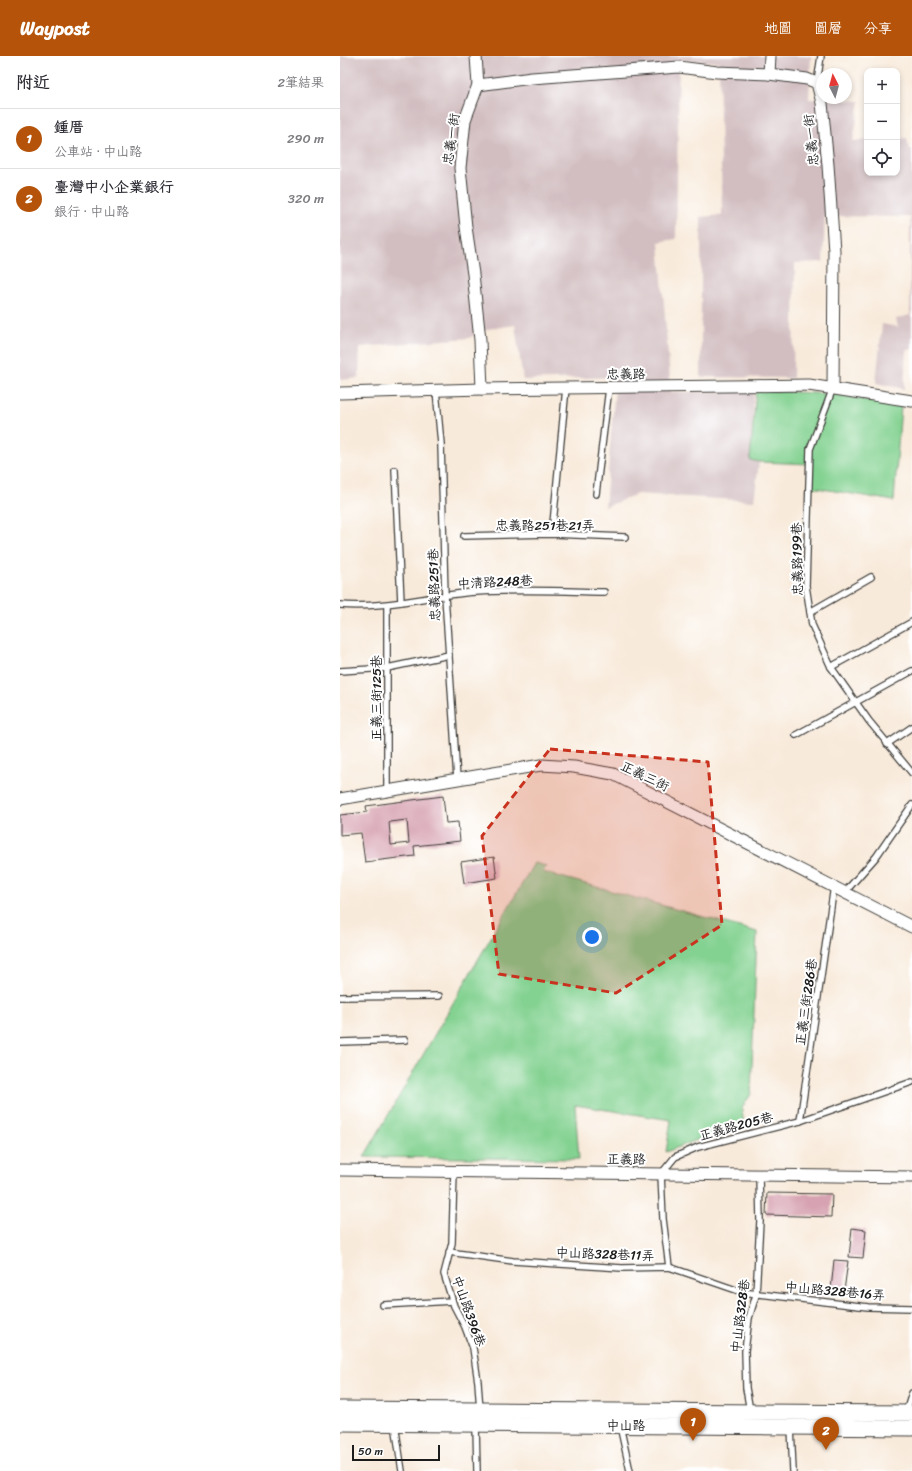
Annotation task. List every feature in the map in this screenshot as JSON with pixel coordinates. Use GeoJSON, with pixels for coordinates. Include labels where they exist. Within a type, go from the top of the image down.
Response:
{"type":"FeatureCollection","features":[{"type":"Feature","properties":{"kind":"main road","name":"中山路"},"geometry":{"type":"LineString","coordinates":[[340,1409],[620,1425],[912,1428]]}},
{"type":"Feature","properties":{"kind":"main road","name":"中山路"},"geometry":{"type":"LineString","coordinates":[[340,1422],[395,1423],[478,1417],[750,1412],[909,1413]]}},
{"type":"Feature","properties":{"kind":"street"},"geometry":{"type":"LineString","coordinates":[[476,56],[478,85],[679,61],[717,72],[769,74],[807,79],[816,83]]}},
{"type":"Feature","properties":{"kind":"street"},"geometry":{"type":"LineString","coordinates":[[769,74],[770,56]]}},
{"type":"Feature","properties":{"kind":"street","name":"忠義一街"},"geometry":{"type":"LineString","coordinates":[[478,85],[465,120],[460,168],[480,340],[482,389]]}},
{"type":"Feature","properties":{"kind":"street","name":"忠義一街"},"geometry":{"type":"LineString","coordinates":[[822,104],[834,251],[833,388]]}},
{"type":"Feature","properties":{"kind":"street","name":"忠義路"},"geometry":{"type":"LineString","coordinates":[[340,393],[482,389],[809,385],[912,401]]}},
{"type":"Feature","properties":{"kind":"street","name":"正義三街"},"geometry":{"type":"LineString","coordinates":[[340,799],[541,765],[574,767],[613,774],[912,927]]}},
{"type":"Feature","properties":{"kind":"street","name":"正義路"},"geometry":{"type":"LineString","coordinates":[[340,1170],[912,1177]]}},
{"type":"Feature","properties":{"kind":"lane"},"geometry":{"type":"LineString","coordinates":[[819,68],[821,56]]}},
{"type":"Feature","properties":{"kind":"lane"},"geometry":{"type":"LineString","coordinates":[[552,534],[566,388]]}},
{"type":"Feature","properties":{"kind":"lane"},"geometry":{"type":"LineString","coordinates":[[596,494],[609,388]]}},
{"type":"Feature","properties":{"kind":"lane","name":"忠義路199巷"},"geometry":{"type":"LineString","coordinates":[[833,388],[810,449],[806,586],[812,626],[831,667],[887,744],[912,773]]}},
{"type":"Feature","properties":{"kind":"lane","name":"忠義路251巷"},"geometry":{"type":"LineString","coordinates":[[436,390],[440,444],[445,596],[457,779]]}},
{"type":"Feature","properties":{"kind":"lane"},"geometry":{"type":"LineString","coordinates":[[395,470],[401,602]]}},
{"type":"Feature","properties":{"kind":"lane","name":"忠義路251巷21弄"},"geometry":{"type":"LineString","coordinates":[[464,536],[552,534],[624,537]]}},
{"type":"Feature","properties":{"kind":"lane"},"geometry":{"type":"LineString","coordinates":[[810,612],[871,577]]}},
{"type":"Feature","properties":{"kind":"lane","name":"中清路248巷"},"geometry":{"type":"LineString","coordinates":[[340,605],[387,605],[476,592],[536,590],[604,592]]}},
{"type":"Feature","properties":{"kind":"lane","name":"正義三街125巷"},"geometry":{"type":"LineString","coordinates":[[387,605],[387,791]]}},
{"type":"Feature","properties":{"kind":"lane"},"geometry":{"type":"LineString","coordinates":[[831,667],[912,622]]}},
{"type":"Feature","properties":{"kind":"lane"},"geometry":{"type":"LineString","coordinates":[[340,671],[387,668],[449,655]]}},
{"type":"Feature","properties":{"kind":"lane"},"geometry":{"type":"LineString","coordinates":[[796,735],[912,671]]}},
{"type":"Feature","properties":{"kind":"lane"},"geometry":{"type":"LineString","coordinates":[[887,744],[912,728]]}},
{"type":"Feature","properties":{"kind":"lane"},"geometry":{"type":"LineString","coordinates":[[845,892],[876,857],[912,805]]}},
{"type":"Feature","properties":{"kind":"lane","name":"正義三街286巷"},"geometry":{"type":"LineString","coordinates":[[800,1121],[834,886]]}},
{"type":"Feature","properties":{"kind":"lane"},"geometry":{"type":"LineString","coordinates":[[340,997],[439,996]]}},
{"type":"Feature","properties":{"kind":"lane"},"geometry":{"type":"LineString","coordinates":[[340,1042],[405,1040]]}},
{"type":"Feature","properties":{"kind":"lane","name":"正義路205巷"},"geometry":{"type":"LineString","coordinates":[[661,1174],[675,1157],[698,1147],[800,1121],[912,1082]]}},
{"type":"Feature","properties":{"kind":"lane","name":"中山路396巷"},"geometry":{"type":"LineString","coordinates":[[454,1171],[452,1243],[444,1274],[452,1301],[473,1348],[478,1382],[477,1471]]}},
{"type":"Feature","properties":{"kind":"lane"},"geometry":{"type":"LineString","coordinates":[[661,1174],[663,1219],[669,1267]]}},
{"type":"Feature","properties":{"kind":"lane","name":"中山路328巷"},"geometry":{"type":"LineString","coordinates":[[750,1412],[746,1388],[745,1351],[749,1318],[756,1295],[760,1221],[759,1175]]}},
{"type":"Feature","properties":{"kind":"lane","name":"中山路328巷11弄"},"geometry":{"type":"LineString","coordinates":[[449,1252],[513,1261],[622,1268],[669,1267],[742,1292],[756,1295]]}},
{"type":"Feature","properties":{"kind":"lane","name":"中山路328巷16弄"},"geometry":{"type":"LineString","coordinates":[[756,1295],[868,1306],[912,1308]]}},
{"type":"Feature","properties":{"kind":"lane"},"geometry":{"type":"LineString","coordinates":[[384,1305],[452,1301]]}},
{"type":"Feature","properties":{"kind":"lane"},"geometry":{"type":"LineString","coordinates":[[909,1413],[912,1393]]}},
{"type":"Feature","properties":{"kind":"lane"},"geometry":{"type":"LineString","coordinates":[[395,1423],[402,1471]]}},
{"type":"Feature","properties":{"kind":"lane"},"geometry":{"type":"LineString","coordinates":[[620,1425],[630,1471]]}},
{"type":"Feature","properties":{"kind":"lane"},"geometry":{"type":"LineString","coordinates":[[791,1427],[793,1471]]}},
{"type":"Feature","properties":{"kind":"highlighted area"},"geometry":{"type":"Polygon","coordinates":[[[550,749],[708,762],[722,925],[616,993],[499,974],[482,836],[550,749]]]}},
{"type":"Feature","properties":{"kind":"shaded area"},"geometry":{"type":"Polygon","coordinates":[[[340,56],[811,56],[809,99],[816,99],[816,104],[852,104],[852,101],[860,101],[853,141],[864,140],[864,176],[900,176],[900,139],[907,138],[909,149],[912,149],[912,349],[906,350],[904,389],[876,383],[882,324],[898,327],[896,319],[910,315],[910,217],[825,216],[823,262],[795,263],[793,378],[701,377],[701,217],[722,215],[719,62],[679,60],[676,239],[659,242],[671,392],[754,392],[750,460],[759,462],[754,501],[637,494],[605,507],[616,377],[523,380],[515,325],[488,329],[469,338],[360,347],[359,378],[340,380],[340,56]]]}},
{"type":"Feature","properties":{"kind":"green space"},"geometry":{"type":"Polygon","coordinates":[[[756,390],[832,394],[901,406],[894,501],[811,487],[811,464],[759,462],[750,460],[756,390]]]}},
{"type":"Feature","properties":{"kind":"green space"},"geometry":{"type":"Polygon","coordinates":[[[534,863],[546,866],[543,872],[757,932],[751,1094],[742,1108],[744,1127],[710,1135],[666,1152],[671,1120],[575,1105],[579,1159],[364,1157],[534,863]]]}},
{"type":"Feature","properties":{"kind":"building"},"geometry":{"type":"Polygon","coordinates":[[[443,796],[446,823],[458,822],[460,841],[414,846],[415,856],[365,862],[361,833],[340,835],[340,815],[367,812],[366,806],[443,796]],[[407,820],[389,822],[391,845],[409,843],[407,820]]]}},
{"type":"Feature","properties":{"kind":"building"},"geometry":{"type":"Polygon","coordinates":[[[494,857],[497,878],[464,883],[461,862],[494,857]]]}},
{"type":"Feature","properties":{"kind":"building"},"geometry":{"type":"Polygon","coordinates":[[[767,1193],[832,1194],[831,1217],[766,1215],[767,1193]]]}},
{"type":"Feature","properties":{"kind":"building"},"geometry":{"type":"Polygon","coordinates":[[[852,1228],[866,1230],[863,1258],[849,1257],[852,1228]]]}},
{"type":"Feature","properties":{"kind":"building"},"geometry":{"type":"Polygon","coordinates":[[[834,1260],[848,1261],[844,1291],[831,1290],[834,1260]]]}},
{"type":"Feature","properties":{"kind":"place","name":"鍾厝"},"geometry":{"type":"Point","coordinates":[693,1441]}},
{"type":"Feature","properties":{"kind":"place","name":"臺灣中小企業銀行"},"geometry":{"type":"Point","coordinates":[826,1450]}}]}
